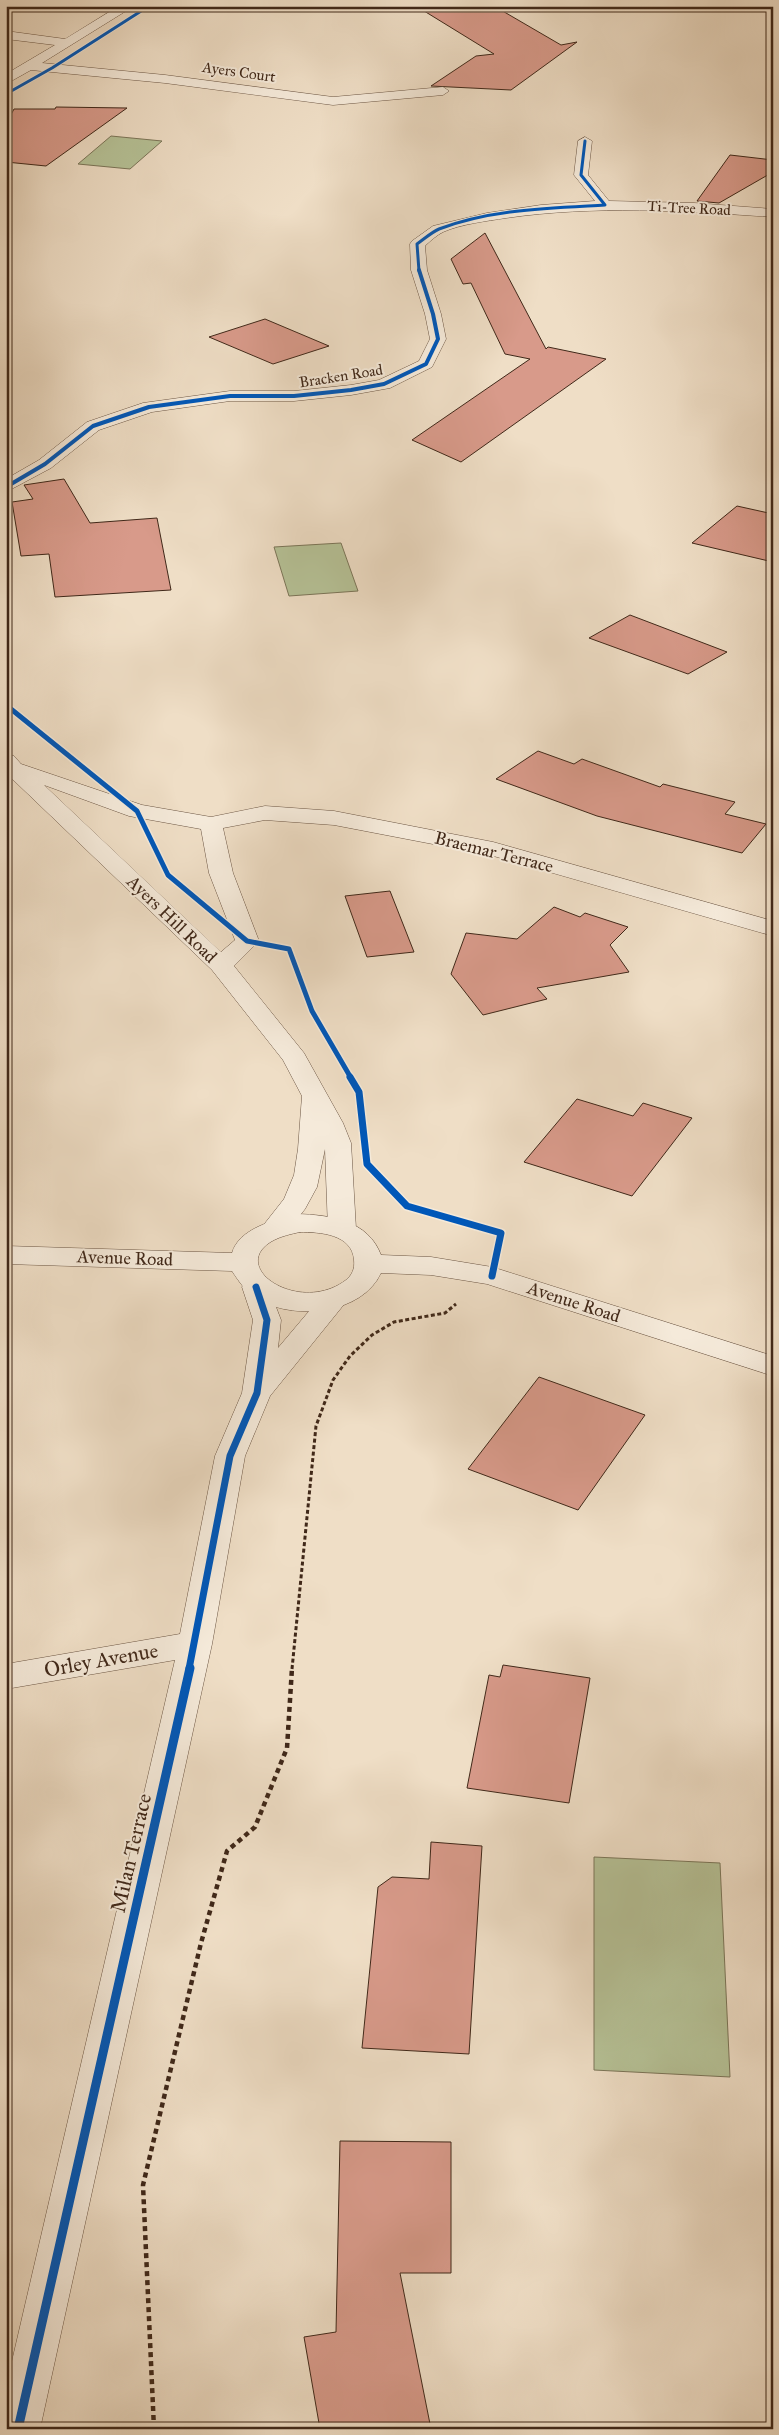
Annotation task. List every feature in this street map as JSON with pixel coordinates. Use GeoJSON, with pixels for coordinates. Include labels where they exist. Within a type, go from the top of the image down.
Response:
{"type":"FeatureCollection","features":[{"type":"Feature","properties":{"kind":"street"},"geometry":{"type":"LineString","coordinates":[[6,80],[128,6]]}},
{"type":"Feature","properties":{"kind":"street"},"geometry":{"type":"LineString","coordinates":[[6,35],[69,43]]}},
{"type":"Feature","properties":{"kind":"street","name":"Ayers Court"},"geometry":{"type":"LineString","coordinates":[[30,66],[165,79],[334,101],[443,91]]}},
{"type":"Feature","properties":{"kind":"street"},"geometry":{"type":"LineString","coordinates":[[585,141],[581,175],[605,205]]}},
{"type":"Feature","properties":{"kind":"street","name":"Ti-Tree Road"},"geometry":{"type":"LineString","coordinates":[[605,205],[694,207],[773,213]]}},
{"type":"Feature","properties":{"kind":"street","name":"Bracken Road"},"geometry":{"type":"LineString","coordinates":[[6,487],[45,464],[93,426],[149,407],[230,396],[294,396],[384,384],[426,364],[438,339],[433,314],[419,270],[417,244],[438,229],[487,217],[541,209],[605,205]]}},
{"type":"Feature","properties":{"kind":"street","name":"Braemar Terrace"},"geometry":{"type":"LineString","coordinates":[[10,764],[137,811],[210,824],[265,813],[334,818],[493,849],[773,929]]}},
{"type":"Feature","properties":{"kind":"street","name":"Ayers Hill Road"},"geometry":{"type":"LineString","coordinates":[[10,764],[221,965],[295,1058],[338,1143],[342,1229]]}},
{"type":"Feature","properties":{"kind":"street"},"geometry":{"type":"LineString","coordinates":[[210,824],[221,874],[247,941],[221,965]]}},
{"type":"Feature","properties":{"kind":"street"},"geometry":{"type":"LineString","coordinates":[[276,1227],[297,1200],[305,1182],[312,1150],[315,1096]]}},
{"type":"Feature","properties":{"kind":"street"},"geometry":{"type":"LineString","coordinates":[[297,1223],[322,1224],[342,1229],[358,1238],[367,1250],[370,1264],[365,1277],[353,1289],[336,1297],[315,1302],[294,1302],[273,1297],[256,1287],[246,1275],[243,1262],[248,1248],[259,1236],[276,1227],[297,1223]]}},
{"type":"Feature","properties":{"kind":"street","name":"Avenue Road"},"geometry":{"type":"LineString","coordinates":[[6,1255],[243,1262]]}},
{"type":"Feature","properties":{"kind":"street","name":"Avenue Road"},"geometry":{"type":"LineString","coordinates":[[370,1264],[414,1263],[449,1266],[492,1276],[773,1366]]}},
{"type":"Feature","properties":{"kind":"street","name":"Milan Terrace"},"geometry":{"type":"LineString","coordinates":[[18,2429],[195,1644],[230,1456],[257,1393],[266,1320],[256,1287]]}},
{"type":"Feature","properties":{"kind":"street","name":"Milan Terrace"},"geometry":{"type":"LineString","coordinates":[[257,1393],[336,1297]]}},
{"type":"Feature","properties":{"kind":"street","name":"Orley Avenue"},"geometry":{"type":"LineString","coordinates":[[6,1677],[195,1644]]}},
{"type":"Feature","properties":{"kind":"path"},"geometry":{"type":"LineString","coordinates":[[154,2429],[144,2185],[201,1943],[227,1851],[255,1827],[287,1748],[294,1632],[316,1426],[333,1380],[350,1356],[372,1335],[394,1322],[445,1313],[492,1276]]}},
{"type":"Feature","properties":{"kind":"green space"},"geometry":{"type":"Polygon","coordinates":[[[111,136],[162,141],[130,169],[78,164],[111,136]]]}},
{"type":"Feature","properties":{"kind":"green space"},"geometry":{"type":"Polygon","coordinates":[[[341,543],[358,591],[289,596],[274,547],[341,543]]]}},
{"type":"Feature","properties":{"kind":"green space"},"geometry":{"type":"Polygon","coordinates":[[[594,1857],[720,1863],[730,2077],[594,2070],[594,1857]]]}},
{"type":"Feature","properties":{"kind":"building"},"geometry":{"type":"Polygon","coordinates":[[[416,6],[494,6],[561,45],[577,42],[511,90],[431,86],[476,56],[494,54],[416,6]]]}},
{"type":"Feature","properties":{"kind":"building"},"geometry":{"type":"Polygon","coordinates":[[[56,107],[127,108],[46,166],[6,162],[6,124],[14,109],[55,109],[56,107]]]}},
{"type":"Feature","properties":{"kind":"building"},"geometry":{"type":"Polygon","coordinates":[[[730,155],[773,160],[773,172],[719,203],[697,201],[730,155]]]}},
{"type":"Feature","properties":{"kind":"building"},"geometry":{"type":"Polygon","coordinates":[[[485,233],[546,349],[548,347],[606,359],[461,462],[412,440],[530,359],[505,354],[471,283],[463,284],[451,259],[485,233]]]}},
{"type":"Feature","properties":{"kind":"building"},"geometry":{"type":"Polygon","coordinates":[[[265,319],[329,346],[273,364],[209,337],[265,319]]]}},
{"type":"Feature","properties":{"kind":"building"},"geometry":{"type":"Polygon","coordinates":[[[64,479],[90,523],[157,518],[171,590],[55,597],[49,554],[21,556],[12,502],[33,499],[24,485],[64,479]]]}},
{"type":"Feature","properties":{"kind":"building"},"geometry":{"type":"Polygon","coordinates":[[[737,506],[773,514],[773,562],[692,543],[737,506]]]}},
{"type":"Feature","properties":{"kind":"building"},"geometry":{"type":"Polygon","coordinates":[[[630,615],[727,652],[688,674],[589,638],[630,615]]]}},
{"type":"Feature","properties":{"kind":"building"},"geometry":{"type":"Polygon","coordinates":[[[538,751],[574,764],[582,759],[660,787],[663,784],[735,802],[725,814],[766,824],[742,853],[597,816],[496,779],[538,751]]]}},
{"type":"Feature","properties":{"kind":"building"},"geometry":{"type":"Polygon","coordinates":[[[390,891],[414,952],[367,957],[345,896],[390,891]]]}},
{"type":"Feature","properties":{"kind":"building"},"geometry":{"type":"Polygon","coordinates":[[[554,907],[580,917],[585,913],[628,927],[610,945],[629,972],[537,988],[547,999],[483,1015],[451,974],[466,933],[517,939],[554,907]]]}},
{"type":"Feature","properties":{"kind":"building"},"geometry":{"type":"Polygon","coordinates":[[[577,1099],[633,1116],[643,1103],[692,1118],[632,1196],[524,1162],[577,1099]]]}},
{"type":"Feature","properties":{"kind":"building"},"geometry":{"type":"Polygon","coordinates":[[[539,1377],[645,1415],[578,1510],[468,1469],[539,1377]]]}},
{"type":"Feature","properties":{"kind":"building"},"geometry":{"type":"Polygon","coordinates":[[[503,1665],[590,1678],[569,1803],[467,1788],[489,1675],[500,1677],[503,1665]]]}},
{"type":"Feature","properties":{"kind":"building"},"geometry":{"type":"Polygon","coordinates":[[[431,1842],[482,1846],[469,2054],[362,2048],[378,1887],[392,1877],[429,1879],[431,1842]]]}},
{"type":"Feature","properties":{"kind":"building"},"geometry":{"type":"Polygon","coordinates":[[[340,2141],[451,2142],[451,2273],[400,2273],[431,2429],[320,2429],[304,2337],[336,2332],[340,2141]]]}},
{"type":"Feature","properties":{"kind":"cycle path"},"geometry":{"type":"LineString","coordinates":[[6,94],[52,68],[149,6]]}},
{"type":"Feature","properties":{"kind":"cycle path"},"geometry":{"type":"LineString","coordinates":[[6,487],[45,464],[93,426],[149,407],[230,396],[294,396],[351,390],[384,384],[426,364],[438,339],[433,314],[419,270],[417,244],[438,229],[487,217],[541,209],[605,205],[581,175],[585,141]]}},
{"type":"Feature","properties":{"kind":"cycle path"},"geometry":{"type":"LineString","coordinates":[[6,705],[137,811],[168,875],[247,941],[289,949],[312,1011],[359,1092],[367,1164],[407,1206],[501,1233],[492,1276]]}},
{"type":"Feature","properties":{"kind":"cycle path"},"geometry":{"type":"LineString","coordinates":[[18,2429],[195,1644],[230,1456],[257,1393],[267,1320],[256,1287]]}}]}
